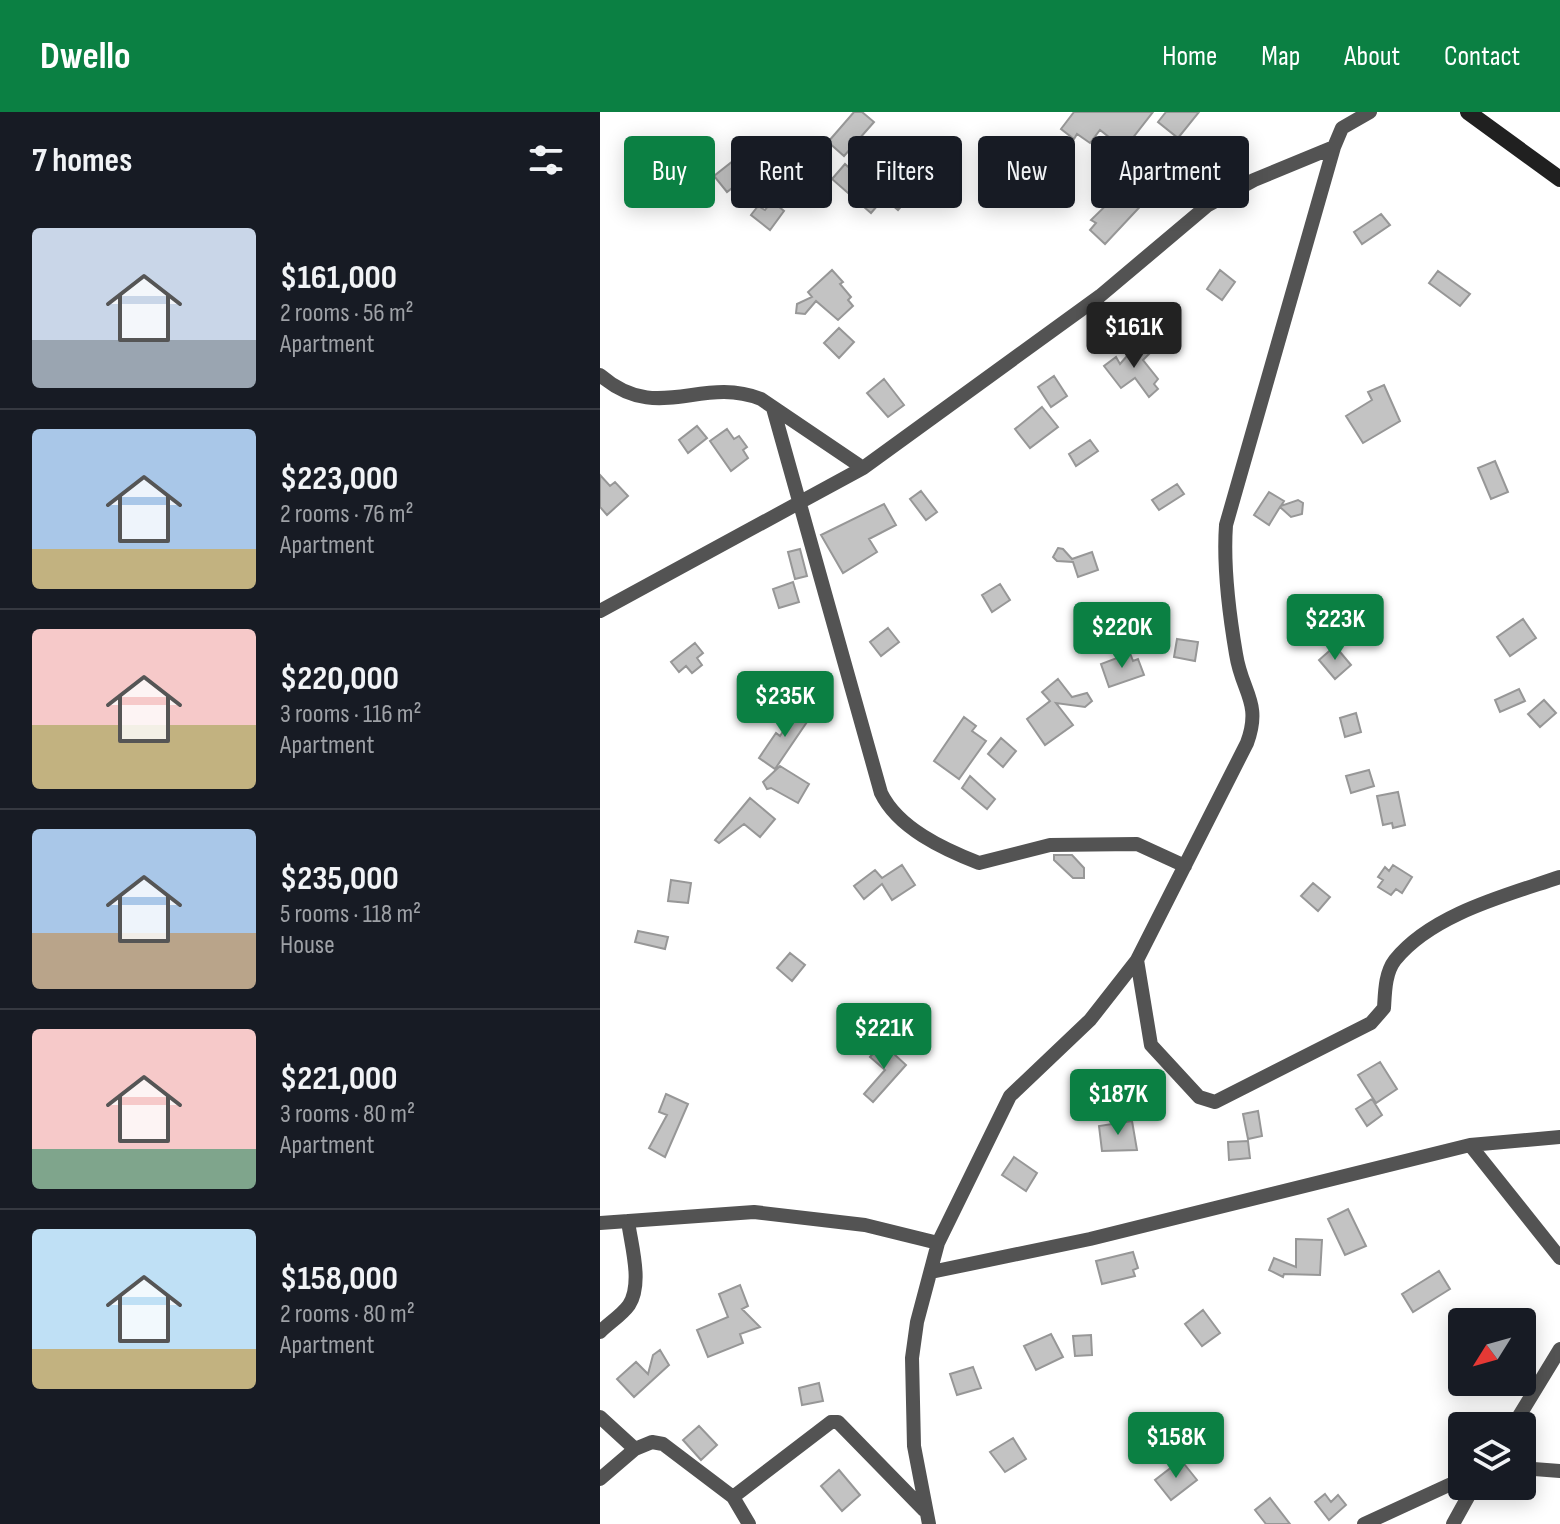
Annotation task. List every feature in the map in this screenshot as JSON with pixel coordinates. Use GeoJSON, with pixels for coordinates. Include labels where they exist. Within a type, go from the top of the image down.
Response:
{"type":"FeatureCollection","features":[{"type":"Feature","properties":{"kind":"street"},"geometry":{"type":"LineString","coordinates":[[927,1517],[914,1446],[912,1358],[917,1322],[938,1243],[1010,1096],[1090,1020],[1137,960],[1220,802],[1254,725],[1255,713],[1236,655],[1224,547],[1226,525],[1334,147],[1342,128],[1370,112]]}},
{"type":"Feature","properties":{"kind":"street"},"geometry":{"type":"LineString","coordinates":[[1468,112],[1560,179]]}},
{"type":"Feature","properties":{"kind":"street"},"geometry":{"type":"LineString","coordinates":[[600,611],[863,468],[1100,296],[1208,205],[1254,180],[1334,147]]}},
{"type":"Feature","properties":{"kind":"street"},"geometry":{"type":"LineString","coordinates":[[600,375],[618,390],[634,397],[662,399],[728,391],[745,393],[863,468]]}},
{"type":"Feature","properties":{"kind":"street"},"geometry":{"type":"LineString","coordinates":[[773,408],[881,793],[890,811],[907,825],[979,863],[1050,845],[1137,844],[1185,866]]}},
{"type":"Feature","properties":{"kind":"street"},"geometry":{"type":"LineString","coordinates":[[1137,960],[1151,1045],[1199,1097],[1215,1102],[1371,1023],[1384,1008],[1385,985],[1394,961],[1449,920],[1482,903],[1560,877]]}},
{"type":"Feature","properties":{"kind":"street"},"geometry":{"type":"LineString","coordinates":[[931,1272],[1090,1239],[1470,1145],[1560,1137]]}},
{"type":"Feature","properties":{"kind":"street"},"geometry":{"type":"LineString","coordinates":[[1470,1145],[1560,1258]]}},
{"type":"Feature","properties":{"kind":"street"},"geometry":{"type":"LineString","coordinates":[[600,1223],[754,1212],[865,1225],[938,1243]]}},
{"type":"Feature","properties":{"kind":"street"},"geometry":{"type":"LineString","coordinates":[[600,1332],[629,1306],[633,1295],[635,1283],[628,1221]]}},
{"type":"Feature","properties":{"kind":"street"},"geometry":{"type":"LineString","coordinates":[[1522,1412],[1560,1349]]}},
{"type":"Feature","properties":{"kind":"street"},"geometry":{"type":"LineString","coordinates":[[600,1417],[635,1449]]}},
{"type":"Feature","properties":{"kind":"street"},"geometry":{"type":"LineString","coordinates":[[733,1497],[831,1422],[838,1422],[927,1517]]}},
{"type":"Feature","properties":{"kind":"street"},"geometry":{"type":"LineString","coordinates":[[600,1479],[635,1449],[652,1442],[663,1444],[733,1497],[749,1524]]}},
{"type":"Feature","properties":{"kind":"street"},"geometry":{"type":"LineString","coordinates":[[1536,1469],[1560,1471]]}},
{"type":"Feature","properties":{"kind":"street"},"geometry":{"type":"LineString","coordinates":[[1364,1524],[1448,1485]]}},
{"type":"Feature","properties":{"kind":"street"},"geometry":{"type":"LineString","coordinates":[[1453,1524],[1466,1500]]}},
{"type":"Feature","properties":{"kind":"building"},"geometry":{"type":"Polygon","coordinates":[[[854,112],[862,112],[874,122],[862,136],[848,136],[848,151],[844,156],[832,146],[832,137],[854,112]]]}},
{"type":"Feature","properties":{"kind":"building"},"geometry":{"type":"Polygon","coordinates":[[[1074,112],[1153,112],[1134,136],[1108,136],[1100,130],[1095,136],[1091,136],[1090,143],[1077,134],[1075,137],[1070,136],[1061,129],[1074,112]]]}},
{"type":"Feature","properties":{"kind":"building"},"geometry":{"type":"Polygon","coordinates":[[[1166,112],[1199,112],[1180,136],[1158,122],[1166,112]]]}},
{"type":"Feature","properties":{"kind":"building"},"geometry":{"type":"Polygon","coordinates":[[[731,163],[731,189],[727,192],[715,175],[731,163]]]}},
{"type":"Feature","properties":{"kind":"building"},"geometry":{"type":"Polygon","coordinates":[[[845,164],[848,167],[848,193],[832,179],[845,164]]]}},
{"type":"Feature","properties":{"kind":"building"},"geometry":{"type":"Polygon","coordinates":[[[756,208],[780,208],[784,211],[770,230],[751,215],[756,208]]]}},
{"type":"Feature","properties":{"kind":"building"},"geometry":{"type":"Polygon","coordinates":[[[1103,208],[1139,208],[1105,244],[1090,230],[1096,223],[1091,220],[1103,208]]]}},
{"type":"Feature","properties":{"kind":"building"},"geometry":{"type":"Polygon","coordinates":[[[1381,214],[1390,225],[1362,244],[1354,232],[1381,214]]]}},
{"type":"Feature","properties":{"kind":"building"},"geometry":{"type":"Polygon","coordinates":[[[832,270],[843,282],[840,284],[851,297],[848,300],[853,306],[838,320],[816,301],[805,314],[796,313],[797,304],[812,297],[808,292],[832,270]]]}},
{"type":"Feature","properties":{"kind":"building"},"geometry":{"type":"Polygon","coordinates":[[[1220,270],[1235,282],[1222,300],[1207,289],[1220,270]]]}},
{"type":"Feature","properties":{"kind":"building"},"geometry":{"type":"Polygon","coordinates":[[[1438,271],[1470,294],[1460,306],[1429,283],[1438,271]]]}},
{"type":"Feature","properties":{"kind":"building"},"geometry":{"type":"Polygon","coordinates":[[[839,328],[854,342],[839,358],[824,343],[839,328]]]}},
{"type":"Feature","properties":{"kind":"building"},"geometry":{"type":"Polygon","coordinates":[[[1141,340],[1152,351],[1143,360],[1158,379],[1154,384],[1158,389],[1149,397],[1135,378],[1121,388],[1104,366],[1116,357],[1120,364],[1141,340]]]}},
{"type":"Feature","properties":{"kind":"building"},"geometry":{"type":"Polygon","coordinates":[[[1054,376],[1067,396],[1051,407],[1038,387],[1054,376]]]}},
{"type":"Feature","properties":{"kind":"building"},"geometry":{"type":"Polygon","coordinates":[[[884,379],[904,405],[888,417],[867,393],[884,379]]]}},
{"type":"Feature","properties":{"kind":"building"},"geometry":{"type":"Polygon","coordinates":[[[1384,385],[1400,421],[1363,443],[1346,416],[1372,400],[1368,392],[1384,385]]]}},
{"type":"Feature","properties":{"kind":"building"},"geometry":{"type":"Polygon","coordinates":[[[1042,407],[1058,427],[1030,448],[1015,429],[1042,407]]]}},
{"type":"Feature","properties":{"kind":"building"},"geometry":{"type":"Polygon","coordinates":[[[697,426],[707,438],[688,453],[679,440],[697,426]]]}},
{"type":"Feature","properties":{"kind":"building"},"geometry":{"type":"Polygon","coordinates":[[[727,429],[734,439],[739,436],[747,447],[743,450],[748,458],[731,471],[710,441],[727,429]]]}},
{"type":"Feature","properties":{"kind":"building"},"geometry":{"type":"Polygon","coordinates":[[[1090,440],[1098,451],[1076,466],[1069,454],[1090,440]]]}},
{"type":"Feature","properties":{"kind":"building"},"geometry":{"type":"Polygon","coordinates":[[[1495,461],[1508,492],[1491,499],[1478,468],[1495,461]]]}},
{"type":"Feature","properties":{"kind":"building"},"geometry":{"type":"Polygon","coordinates":[[[600,475],[610,486],[615,482],[628,496],[607,515],[600,507],[600,475]]]}},
{"type":"Feature","properties":{"kind":"building"},"geometry":{"type":"Polygon","coordinates":[[[1177,484],[1184,494],[1159,510],[1152,500],[1177,484]]]}},
{"type":"Feature","properties":{"kind":"building"},"geometry":{"type":"Polygon","coordinates":[[[921,491],[937,512],[926,520],[910,499],[921,491]]]}},
{"type":"Feature","properties":{"kind":"building"},"geometry":{"type":"Polygon","coordinates":[[[1269,492],[1284,501],[1281,506],[1298,500],[1303,503],[1302,514],[1291,517],[1280,507],[1269,525],[1254,515],[1269,492]]]}},
{"type":"Feature","properties":{"kind":"building"},"geometry":{"type":"Polygon","coordinates":[[[884,504],[896,525],[869,539],[877,552],[843,573],[821,535],[884,504]]]}},
{"type":"Feature","properties":{"kind":"building"},"geometry":{"type":"Polygon","coordinates":[[[1058,548],[1072,559],[1092,552],[1098,570],[1078,577],[1073,562],[1057,561],[1053,557],[1058,548]]]}},
{"type":"Feature","properties":{"kind":"building"},"geometry":{"type":"Polygon","coordinates":[[[800,549],[807,576],[795,579],[788,552],[800,549]]]}},
{"type":"Feature","properties":{"kind":"building"},"geometry":{"type":"Polygon","coordinates":[[[793,582],[799,602],[779,608],[773,589],[793,582]]]}},
{"type":"Feature","properties":{"kind":"building"},"geometry":{"type":"Polygon","coordinates":[[[1000,584],[1010,600],[992,612],[982,595],[1000,584]]]}},
{"type":"Feature","properties":{"kind":"building"},"geometry":{"type":"Polygon","coordinates":[[[1523,619],[1536,638],[1510,656],[1497,637],[1523,619]]]}},
{"type":"Feature","properties":{"kind":"building"},"geometry":{"type":"Polygon","coordinates":[[[888,628],[899,642],[881,656],[870,642],[888,628]]]}},
{"type":"Feature","properties":{"kind":"building"},"geometry":{"type":"Polygon","coordinates":[[[1177,639],[1198,642],[1195,661],[1174,657],[1177,639]]]}},
{"type":"Feature","properties":{"kind":"building"},"geometry":{"type":"Polygon","coordinates":[[[695,643],[703,653],[697,658],[702,665],[692,673],[686,666],[679,672],[671,662],[695,643]]]}},
{"type":"Feature","properties":{"kind":"building"},"geometry":{"type":"Polygon","coordinates":[[[1335,646],[1351,665],[1335,679],[1319,660],[1335,646]]]}},
{"type":"Feature","properties":{"kind":"building"},"geometry":{"type":"Polygon","coordinates":[[[1130,653],[1133,661],[1138,659],[1144,675],[1109,687],[1101,664],[1130,653]]]}},
{"type":"Feature","properties":{"kind":"building"},"geometry":{"type":"Polygon","coordinates":[[[1058,679],[1072,697],[1087,693],[1092,701],[1085,707],[1056,703],[1073,725],[1045,745],[1027,719],[1050,701],[1042,692],[1058,679]]]}},
{"type":"Feature","properties":{"kind":"building"},"geometry":{"type":"Polygon","coordinates":[[[1519,689],[1525,701],[1500,712],[1495,700],[1519,689]]]}},
{"type":"Feature","properties":{"kind":"building"},"geometry":{"type":"Polygon","coordinates":[[[1544,700],[1556,713],[1540,727],[1528,714],[1544,700]]]}},
{"type":"Feature","properties":{"kind":"building"},"geometry":{"type":"Polygon","coordinates":[[[798,708],[811,716],[775,769],[759,758],[776,733],[780,736],[798,708]]]}},
{"type":"Feature","properties":{"kind":"building"},"geometry":{"type":"Polygon","coordinates":[[[1356,713],[1361,732],[1345,737],[1340,718],[1356,713]]]}},
{"type":"Feature","properties":{"kind":"building"},"geometry":{"type":"Polygon","coordinates":[[[964,717],[976,726],[972,731],[986,741],[959,779],[934,761],[964,717]]]}},
{"type":"Feature","properties":{"kind":"building"},"geometry":{"type":"Polygon","coordinates":[[[1001,738],[1016,751],[1003,767],[988,754],[1001,738]]]}},
{"type":"Feature","properties":{"kind":"building"},"geometry":{"type":"Polygon","coordinates":[[[780,766],[809,784],[798,803],[771,788],[767,789],[763,782],[780,766]]]}},
{"type":"Feature","properties":{"kind":"building"},"geometry":{"type":"Polygon","coordinates":[[[1369,770],[1374,786],[1351,793],[1346,776],[1369,770]]]}},
{"type":"Feature","properties":{"kind":"building"},"geometry":{"type":"Polygon","coordinates":[[[970,776],[995,799],[987,809],[962,788],[970,776]]]}},
{"type":"Feature","properties":{"kind":"building"},"geometry":{"type":"Polygon","coordinates":[[[1398,792],[1405,825],[1393,828],[1392,823],[1383,825],[1377,796],[1398,792]]]}},
{"type":"Feature","properties":{"kind":"building"},"geometry":{"type":"Polygon","coordinates":[[[750,798],[775,819],[760,837],[744,824],[719,843],[715,840],[750,798]]]}},
{"type":"Feature","properties":{"kind":"building"},"geometry":{"type":"Polygon","coordinates":[[[1054,855],[1072,855],[1084,868],[1084,878],[1073,878],[1054,860],[1054,855]]]}},
{"type":"Feature","properties":{"kind":"building"},"geometry":{"type":"Polygon","coordinates":[[[902,865],[915,885],[892,900],[882,884],[864,899],[854,886],[875,870],[882,878],[902,865]]]}},
{"type":"Feature","properties":{"kind":"building"},"geometry":{"type":"Polygon","coordinates":[[[1393,865],[1412,877],[1402,893],[1396,889],[1391,895],[1378,887],[1383,880],[1378,877],[1385,867],[1389,871],[1393,865]]]}},
{"type":"Feature","properties":{"kind":"building"},"geometry":{"type":"Polygon","coordinates":[[[671,880],[691,883],[688,903],[668,901],[671,880]]]}},
{"type":"Feature","properties":{"kind":"building"},"geometry":{"type":"Polygon","coordinates":[[[1313,883],[1330,897],[1318,911],[1301,896],[1313,883]]]}},
{"type":"Feature","properties":{"kind":"building"},"geometry":{"type":"Polygon","coordinates":[[[638,931],[668,937],[665,949],[635,942],[638,931]]]}},
{"type":"Feature","properties":{"kind":"building"},"geometry":{"type":"Polygon","coordinates":[[[790,953],[805,965],[792,981],[777,968],[790,953]]]}},
{"type":"Feature","properties":{"kind":"building"},"geometry":{"type":"Polygon","coordinates":[[[882,1043],[906,1065],[873,1102],[864,1094],[885,1070],[870,1057],[882,1043]]]}},
{"type":"Feature","properties":{"kind":"building"},"geometry":{"type":"Polygon","coordinates":[[[1380,1062],[1397,1089],[1376,1103],[1358,1075],[1380,1062]]]}},
{"type":"Feature","properties":{"kind":"building"},"geometry":{"type":"Polygon","coordinates":[[[666,1094],[688,1104],[665,1157],[649,1148],[667,1115],[659,1112],[666,1094]]]}},
{"type":"Feature","properties":{"kind":"building"},"geometry":{"type":"Polygon","coordinates":[[[1372,1099],[1382,1115],[1367,1126],[1356,1109],[1372,1099]]]}},
{"type":"Feature","properties":{"kind":"building"},"geometry":{"type":"Polygon","coordinates":[[[1258,1111],[1262,1136],[1248,1139],[1243,1114],[1258,1111]]]}},
{"type":"Feature","properties":{"kind":"building"},"geometry":{"type":"Polygon","coordinates":[[[1132,1121],[1137,1150],[1102,1151],[1099,1126],[1132,1121]]]}},
{"type":"Feature","properties":{"kind":"building"},"geometry":{"type":"Polygon","coordinates":[[[1248,1141],[1250,1158],[1229,1160],[1228,1142],[1248,1141]]]}},
{"type":"Feature","properties":{"kind":"building"},"geometry":{"type":"Polygon","coordinates":[[[1014,1157],[1037,1173],[1026,1191],[1002,1175],[1014,1157]]]}},
{"type":"Feature","properties":{"kind":"building"},"geometry":{"type":"Polygon","coordinates":[[[1348,1209],[1366,1246],[1345,1255],[1328,1219],[1348,1209]]]}},
{"type":"Feature","properties":{"kind":"building"},"geometry":{"type":"Polygon","coordinates":[[[1296,1239],[1322,1240],[1320,1275],[1284,1274],[1283,1277],[1269,1270],[1274,1258],[1296,1267],[1296,1239]]]}},
{"type":"Feature","properties":{"kind":"building"},"geometry":{"type":"Polygon","coordinates":[[[1133,1252],[1138,1268],[1133,1270],[1135,1276],[1102,1284],[1096,1261],[1133,1252]]]}},
{"type":"Feature","properties":{"kind":"building"},"geometry":{"type":"Polygon","coordinates":[[[1439,1271],[1450,1289],[1413,1312],[1402,1294],[1439,1271]]]}},
{"type":"Feature","properties":{"kind":"building"},"geometry":{"type":"Polygon","coordinates":[[[740,1285],[748,1306],[742,1309],[760,1327],[740,1334],[743,1343],[708,1357],[697,1330],[728,1317],[719,1294],[740,1285]]]}},
{"type":"Feature","properties":{"kind":"building"},"geometry":{"type":"Polygon","coordinates":[[[1203,1310],[1220,1333],[1202,1346],[1185,1324],[1203,1310]]]}},
{"type":"Feature","properties":{"kind":"building"},"geometry":{"type":"Polygon","coordinates":[[[1051,1334],[1063,1357],[1036,1370],[1024,1346],[1051,1334]]]}},
{"type":"Feature","properties":{"kind":"building"},"geometry":{"type":"Polygon","coordinates":[[[1091,1335],[1092,1355],[1075,1356],[1073,1336],[1091,1335]]]}},
{"type":"Feature","properties":{"kind":"building"},"geometry":{"type":"Polygon","coordinates":[[[660,1350],[669,1365],[634,1397],[617,1379],[636,1362],[648,1374],[653,1355],[660,1350]]]}},
{"type":"Feature","properties":{"kind":"building"},"geometry":{"type":"Polygon","coordinates":[[[973,1367],[981,1388],[957,1395],[950,1374],[973,1367]]]}},
{"type":"Feature","properties":{"kind":"building"},"geometry":{"type":"Polygon","coordinates":[[[819,1383],[823,1401],[802,1405],[799,1388],[819,1383]]]}},
{"type":"Feature","properties":{"kind":"building"},"geometry":{"type":"Polygon","coordinates":[[[699,1426],[717,1445],[701,1460],[683,1440],[699,1426]]]}},
{"type":"Feature","properties":{"kind":"building"},"geometry":{"type":"Polygon","coordinates":[[[1013,1438],[1026,1459],[1005,1472],[990,1452],[1013,1438]]]}},
{"type":"Feature","properties":{"kind":"building"},"geometry":{"type":"Polygon","coordinates":[[[1181,1460],[1197,1480],[1171,1500],[1155,1480],[1181,1460]]]}},
{"type":"Feature","properties":{"kind":"building"},"geometry":{"type":"Polygon","coordinates":[[[839,1470],[860,1495],[842,1511],[821,1486],[839,1470]]]}},
{"type":"Feature","properties":{"kind":"building"},"geometry":{"type":"Polygon","coordinates":[[[1325,1494],[1331,1502],[1338,1495],[1346,1505],[1329,1520],[1315,1502],[1325,1494]]]}},
{"type":"Feature","properties":{"kind":"building"},"geometry":{"type":"Polygon","coordinates":[[[1270,1498],[1290,1524],[1266,1524],[1255,1510],[1270,1498]]]}}]}
